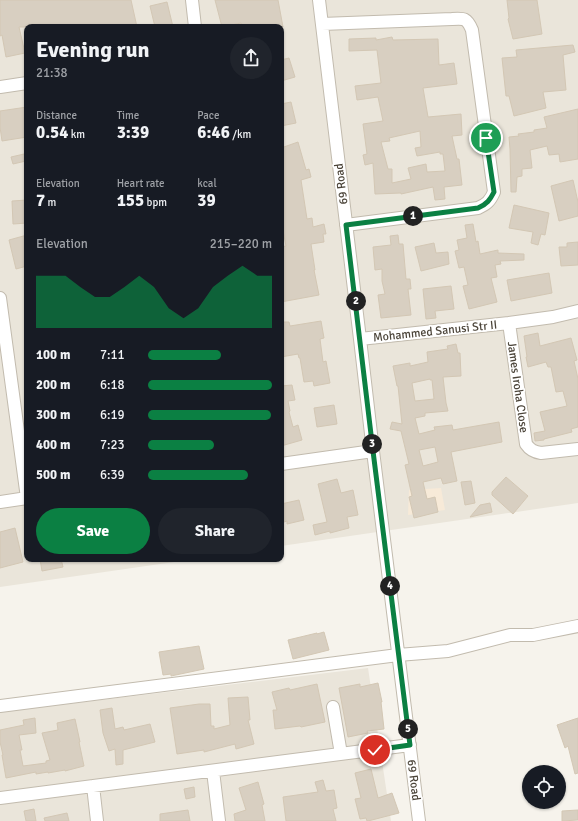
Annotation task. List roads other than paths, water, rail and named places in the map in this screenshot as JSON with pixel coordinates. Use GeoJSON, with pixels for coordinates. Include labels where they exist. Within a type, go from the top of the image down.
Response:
{"type":"FeatureCollection","features":[{"type":"Feature","properties":{"kind":"street"},"geometry":{"type":"LineString","coordinates":[[192,0],[195,24]]}},
{"type":"Feature","properties":{"kind":"street","name":"69 Road"},"geometry":{"type":"LineString","coordinates":[[319,0],[419,821]]}},
{"type":"Feature","properties":{"kind":"street"},"geometry":{"type":"LineString","coordinates":[[322,24],[452,18],[461,18],[470,23],[494,192],[491,199],[486,204],[478,208],[346,225]]}},
{"type":"Feature","properties":{"kind":"street"},"geometry":{"type":"LineString","coordinates":[[0,88],[24,84]]}},
{"type":"Feature","properties":{"kind":"street"},"geometry":{"type":"LineString","coordinates":[[0,298],[24,476]]}},
{"type":"Feature","properties":{"kind":"street","name":"Mohammed Sanusi Str II"},"geometry":{"type":"LineString","coordinates":[[360,339],[510,323],[553,317],[578,311]]}},
{"type":"Feature","properties":{"kind":"street","name":"James Iroha Close"},"geometry":{"type":"LineString","coordinates":[[510,323],[526,444],[530,449],[541,453],[578,449]]}},
{"type":"Feature","properties":{"kind":"street"},"geometry":{"type":"LineString","coordinates":[[284,464],[373,451]]}},
{"type":"Feature","properties":{"kind":"street"},"geometry":{"type":"LineString","coordinates":[[0,502],[24,498]]}},
{"type":"Feature","properties":{"kind":"street"},"geometry":{"type":"LineString","coordinates":[[0,706],[398,655],[448,651],[510,635],[533,635],[578,626]]}},
{"type":"Feature","properties":{"kind":"street"},"geometry":{"type":"LineString","coordinates":[[333,707],[341,754]]}},
{"type":"Feature","properties":{"kind":"street"},"geometry":{"type":"LineString","coordinates":[[0,798],[212,772],[410,745]]}},
{"type":"Feature","properties":{"kind":"street"},"geometry":{"type":"LineString","coordinates":[[212,772],[219,821]]}},
{"type":"Feature","properties":{"kind":"street"},"geometry":{"type":"LineString","coordinates":[[93,786],[97,821]]}}]}
